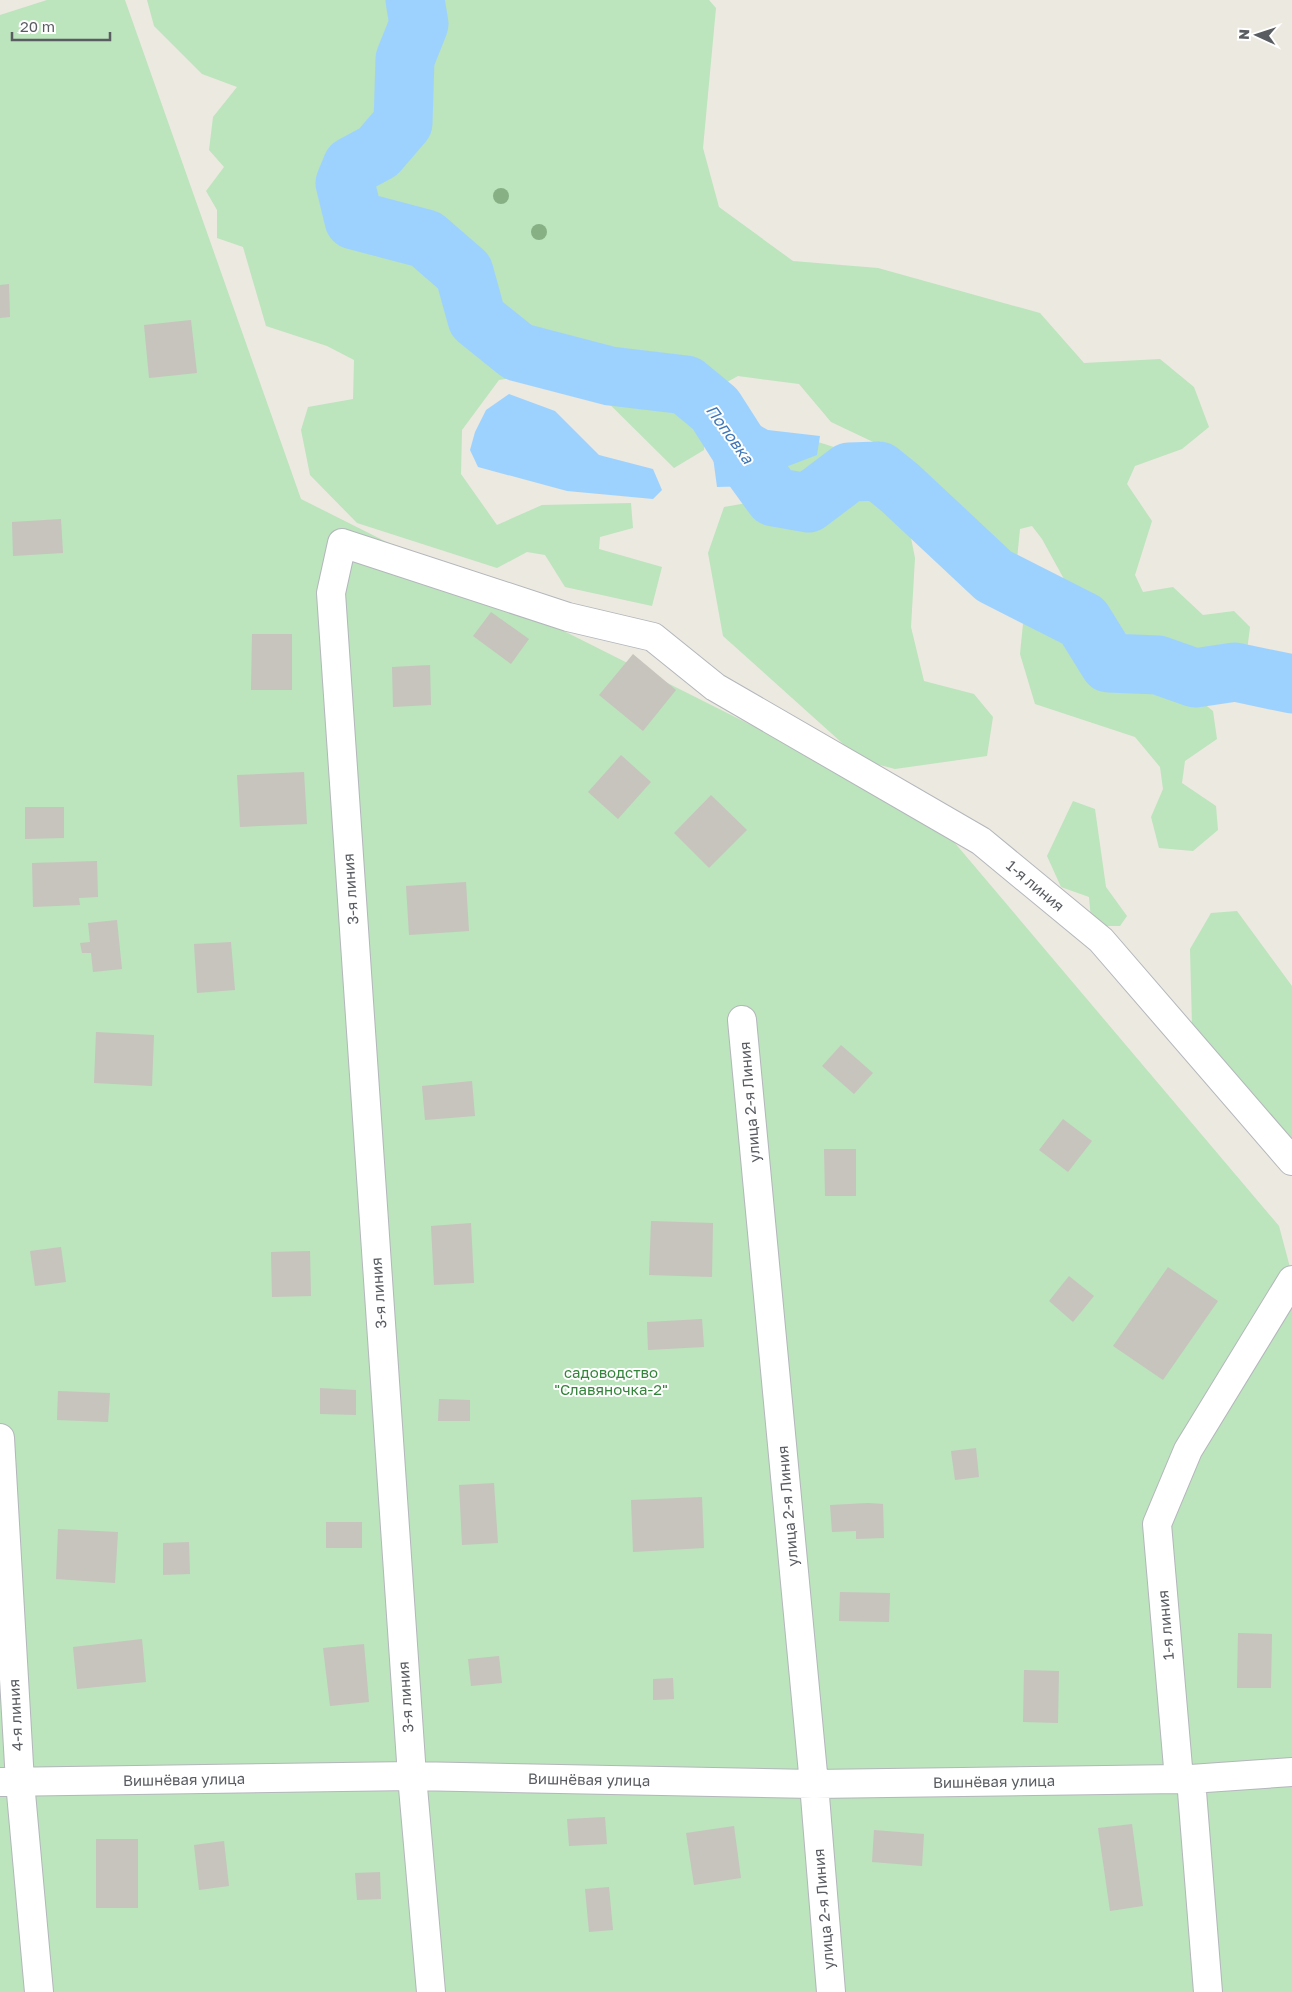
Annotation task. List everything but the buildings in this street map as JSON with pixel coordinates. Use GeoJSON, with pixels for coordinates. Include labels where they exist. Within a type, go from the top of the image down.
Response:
{"type":"FeatureCollection","features":[{"type":"Feature","properties":{"kind":"street","name":"3-я линия"},"geometry":{"type":"LineString","coordinates":[[431,1992],[412,1776],[331,593],[342,543],[568,617],[653,637],[716,687]]}},
{"type":"Feature","properties":{"kind":"street","name":"1-я линия"},"geometry":{"type":"LineString","coordinates":[[716,687],[988,847],[1100,940],[1292,1161]]}},
{"type":"Feature","properties":{"kind":"street","name":"улица 2-я Линия"},"geometry":{"type":"LineString","coordinates":[[742,1020],[814,1784],[831,1992]]}},
{"type":"Feature","properties":{"kind":"street","name":"1-я линия"},"geometry":{"type":"LineString","coordinates":[[1208,1992],[1157,1524],[1188,1450],[1292,1280]]}},
{"type":"Feature","properties":{"kind":"street","name":"4-я линия"},"geometry":{"type":"LineString","coordinates":[[0,1438],[10,1782],[40,1992]]}},
{"type":"Feature","properties":{"kind":"street","name":"Вишнёвая улица"},"geometry":{"type":"LineString","coordinates":[[10,1782],[412,1776],[814,1784],[1185,1779],[1292,1772]]}},
{"type":"Feature","properties":{"kind":"green space","name":"садоводство \"Славяночка-2\""},"geometry":{"type":"Polygon","coordinates":[[[47,0],[125,0],[301,499],[932,816],[1279,1226],[1292,1275],[1292,1992],[0,1992],[0,15],[47,0]]]}},
{"type":"Feature","properties":{"kind":"green space"},"geometry":{"type":"Polygon","coordinates":[[[147,0],[709,0],[716,8],[703,148],[719,207],[793,261],[878,268],[1040,313],[1084,363],[1160,359],[1194,387],[1209,427],[1182,449],[1135,466],[1127,484],[1152,521],[1135,575],[1143,592],[1173,587],[1203,615],[1234,611],[1250,627],[1247,651],[1212,665],[1123,641],[1070,590],[1042,539],[1032,526],[1020,529],[1017,559],[997,559],[930,507],[907,458],[831,422],[799,384],[738,376],[707,393],[704,450],[674,468],[573,368],[499,380],[462,430],[461,474],[497,525],[542,505],[631,503],[633,528],[600,537],[599,549],[662,567],[652,606],[565,587],[545,555],[527,552],[497,568],[357,523],[310,475],[301,430],[308,407],[353,399],[354,360],[327,346],[266,326],[243,247],[217,238],[217,210],[206,191],[224,167],[209,150],[213,117],[237,87],[202,74],[154,26],[147,0]]]}},
{"type":"Feature","properties":{"kind":"green space"},"geometry":{"type":"Polygon","coordinates":[[[815,441],[859,455],[903,498],[915,558],[911,627],[924,681],[974,694],[993,717],[987,756],[895,769],[861,760],[723,636],[708,553],[724,507],[787,496],[785,457],[815,441]]]}},
{"type":"Feature","properties":{"kind":"green space"},"geometry":{"type":"Polygon","coordinates":[[[1044,613],[1073,631],[1072,654],[1100,679],[1172,678],[1213,711],[1217,739],[1185,761],[1182,783],[1216,806],[1218,830],[1193,851],[1159,848],[1151,817],[1163,789],[1160,767],[1135,737],[1035,704],[1020,654],[1023,624],[1044,613]]]}},
{"type":"Feature","properties":{"kind":"green space"},"geometry":{"type":"Polygon","coordinates":[[[1073,801],[1095,809],[1106,887],[1127,916],[1120,926],[1103,926],[1091,919],[1089,897],[1061,887],[1047,856],[1073,801]]]}},
{"type":"Feature","properties":{"kind":"green space"},"geometry":{"type":"Polygon","coordinates":[[[1237,911],[1292,986],[1292,1147],[1192,1026],[1190,949],[1211,913],[1237,911]]]}},
{"type":"Feature","properties":{"kind":"water"},"geometry":{"type":"Polygon","coordinates":[[[509,394],[555,411],[599,455],[653,469],[662,490],[653,499],[567,491],[478,467],[470,450],[475,432],[486,410],[509,394]]]}},
{"type":"Feature","properties":{"kind":"water"},"geometry":{"type":"Polygon","coordinates":[[[724,406],[768,430],[820,436],[817,455],[783,468],[774,497],[755,486],[717,487],[707,413],[724,406]]]}},
{"type":"Feature","properties":{"kind":"waterway","name":"Поповка"},"geometry":{"type":"LineString","coordinates":[[415,0],[419,24],[405,59],[403,123],[378,152],[352,166],[345,183],[354,220],[426,239],[464,272],[477,319],[518,352],[610,376],[686,385],[715,409],[750,464],[774,497],[808,503],[849,472],[879,471],[900,488],[994,576],[1083,621],[1109,663],[1158,665],[1195,678],[1235,672],[1292,684]]}}]}
